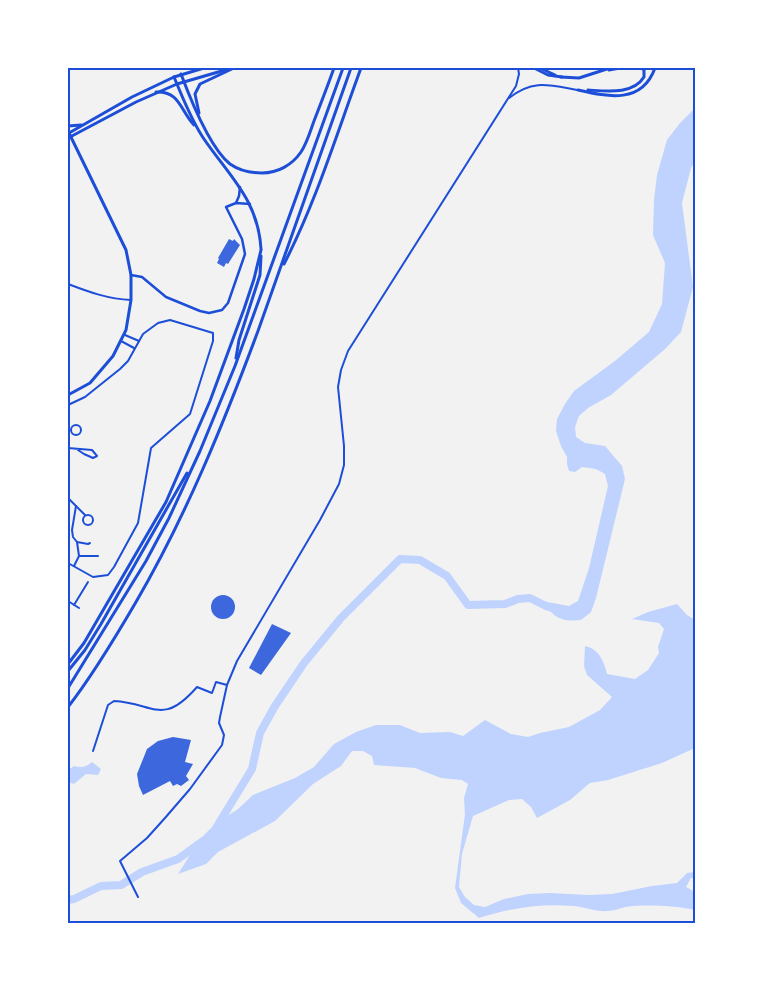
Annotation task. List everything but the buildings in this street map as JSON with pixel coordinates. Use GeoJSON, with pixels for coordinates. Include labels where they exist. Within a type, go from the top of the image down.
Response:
{"type":"FeatureCollection","features":[{"type":"Feature","properties":{"kind":"main road"},"geometry":{"type":"LineString","coordinates":[[69,134],[132,97],[181,74],[204,68]]}},
{"type":"Feature","properties":{"kind":"main road"},"geometry":{"type":"LineString","coordinates":[[69,134],[83,130],[156,92],[234,68]]}},
{"type":"Feature","properties":{"kind":"main road"},"geometry":{"type":"LineString","coordinates":[[204,126],[195,100],[197,87],[205,80],[234,68]]}},
{"type":"Feature","properties":{"kind":"main road"},"geometry":{"type":"LineString","coordinates":[[181,74],[204,126],[222,156],[236,167],[254,174],[266,174],[280,170],[294,160],[302,151],[334,68]]}},
{"type":"Feature","properties":{"kind":"main road"},"geometry":{"type":"LineString","coordinates":[[68,688],[146,561],[169,518],[200,451],[235,366],[342,68]]}},
{"type":"Feature","properties":{"kind":"main road"},"geometry":{"type":"LineString","coordinates":[[68,707],[107,650],[161,559],[205,466],[232,402],[279,274],[351,68]]}},
{"type":"Feature","properties":{"kind":"main road"},"geometry":{"type":"LineString","coordinates":[[279,274],[302,227],[361,68]]}},
{"type":"Feature","properties":{"kind":"main road"},"geometry":{"type":"LineString","coordinates":[[534,68],[548,75],[578,78],[610,68]]}},
{"type":"Feature","properties":{"kind":"main road"},"geometry":{"type":"LineString","coordinates":[[540,68],[562,77]]}},
{"type":"Feature","properties":{"kind":"main road"},"geometry":{"type":"LineString","coordinates":[[561,68],[581,68]]}},
{"type":"Feature","properties":{"kind":"main road"},"geometry":{"type":"LineString","coordinates":[[601,71],[620,68]]}},
{"type":"Feature","properties":{"kind":"main road"},"geometry":{"type":"LineString","coordinates":[[578,90],[611,92],[628,89],[643,79],[645,74],[641,68]]}},
{"type":"Feature","properties":{"kind":"main road"},"geometry":{"type":"LineString","coordinates":[[578,90],[609,96],[632,94],[645,84],[655,68]]}},
{"type":"Feature","properties":{"kind":"main road"},"geometry":{"type":"LineString","coordinates":[[174,77],[198,128]]}},
{"type":"Feature","properties":{"kind":"main road"},"geometry":{"type":"LineString","coordinates":[[156,92],[167,92],[173,96],[240,186],[256,219],[261,250],[260,275],[239,340],[235,366]]}},
{"type":"Feature","properties":{"kind":"main road"},"geometry":{"type":"LineString","coordinates":[[68,126],[84,124]]}},
{"type":"Feature","properties":{"kind":"main road"},"geometry":{"type":"LineString","coordinates":[[75,146],[76,136],[83,130]]}},
{"type":"Feature","properties":{"kind":"main road"},"geometry":{"type":"LineString","coordinates":[[68,395],[90,383],[113,356],[126,330],[131,300],[131,275],[126,250],[69,134]]}},
{"type":"Feature","properties":{"kind":"main road"},"geometry":{"type":"LineString","coordinates":[[68,664],[84,643],[166,502],[213,392],[252,286],[261,250]]}},
{"type":"Feature","properties":{"kind":"main road"},"geometry":{"type":"LineString","coordinates":[[68,671],[85,650],[106,616],[200,451]]}},
{"type":"Feature","properties":{"kind":"street"},"geometry":{"type":"LineString","coordinates":[[138,897],[120,861],[147,838],[173,809],[222,745],[224,735],[219,723],[220,717],[227,685],[237,661],[320,520],[338,484],[344,465],[344,446],[338,387],[341,370],[348,350],[518,82],[518,68]]}},
{"type":"Feature","properties":{"kind":"street"},"geometry":{"type":"LineString","coordinates":[[507,99],[524,87],[533,85],[578,90]]}},
{"type":"Feature","properties":{"kind":"street"},"geometry":{"type":"LineString","coordinates":[[236,203],[240,186]]}},
{"type":"Feature","properties":{"kind":"street"},"geometry":{"type":"LineString","coordinates":[[131,275],[142,276],[166,297],[200,311],[209,313],[222,310],[228,303],[245,254],[242,239],[226,207],[236,203],[250,204]]}},
{"type":"Feature","properties":{"kind":"street"},"geometry":{"type":"LineString","coordinates":[[68,284],[94,294],[131,300]]}},
{"type":"Feature","properties":{"kind":"street"},"geometry":{"type":"LineString","coordinates":[[68,405],[85,396],[120,369],[150,328],[166,320],[209,331],[213,336],[190,414],[151,448],[138,523],[114,567],[108,575],[93,577],[68,563]]}},
{"type":"Feature","properties":{"kind":"street"},"geometry":{"type":"LineString","coordinates":[[124,334],[139,341]]}},
{"type":"Feature","properties":{"kind":"street"},"geometry":{"type":"LineString","coordinates":[[121,341],[135,348]]}},
{"type":"Feature","properties":{"kind":"street"},"geometry":{"type":"LineString","coordinates":[[68,448],[92,450],[97,456],[93,458],[78,450]]}},
{"type":"Feature","properties":{"kind":"street"},"geometry":{"type":"LineString","coordinates":[[68,498],[86,516]]}},
{"type":"Feature","properties":{"kind":"street"},"geometry":{"type":"LineString","coordinates":[[74,566],[79,556],[77,542],[73,537],[72,530],[76,506]]}},
{"type":"Feature","properties":{"kind":"street"},"geometry":{"type":"LineString","coordinates":[[77,542],[90,543]]}},
{"type":"Feature","properties":{"kind":"street"},"geometry":{"type":"LineString","coordinates":[[79,556],[98,556]]}},
{"type":"Feature","properties":{"kind":"street"},"geometry":{"type":"LineString","coordinates":[[74,604],[88,582]]}},
{"type":"Feature","properties":{"kind":"street"},"geometry":{"type":"LineString","coordinates":[[68,601],[79,608]]}},
{"type":"Feature","properties":{"kind":"street"},"geometry":{"type":"LineString","coordinates":[[93,751],[108,705],[114,701],[161,711],[177,705],[187,698],[196,687],[212,693],[216,682],[227,685]]}},
{"type":"Feature","properties":{"kind":"water"},"geometry":{"type":"Polygon","coordinates":[[[695,108],[695,161],[691,168],[682,203],[693,287],[681,332],[665,349],[611,395],[588,408],[579,416],[575,427],[576,437],[585,443],[605,446],[622,466],[625,479],[591,612],[581,620],[558,618],[542,601],[569,606],[578,601],[589,568],[608,486],[605,474],[596,469],[582,467],[575,472],[569,471],[567,457],[556,431],[557,419],[574,391],[615,361],[649,332],[662,304],[665,263],[653,235],[657,175],[667,140],[695,108]]]}},
{"type":"Feature","properties":{"kind":"water"},"geometry":{"type":"Polygon","coordinates":[[[677,604],[687,615],[695,620],[695,748],[662,763],[608,780],[590,783],[570,800],[537,818],[531,807],[522,799],[509,800],[473,816],[462,854],[459,887],[465,897],[474,905],[485,907],[504,899],[528,894],[612,894],[677,883],[687,873],[695,872],[695,878],[691,878],[686,887],[695,892],[695,910],[642,906],[604,911],[574,906],[549,905],[503,911],[479,918],[461,903],[455,888],[465,814],[464,798],[468,784],[462,780],[441,778],[415,768],[374,765],[372,756],[363,751],[352,751],[341,766],[313,784],[275,821],[218,852],[206,864],[178,874],[200,839],[215,824],[238,809],[253,795],[295,778],[314,767],[334,744],[356,732],[376,725],[400,725],[420,733],[450,732],[463,736],[485,720],[511,734],[528,737],[569,727],[600,710],[612,697],[587,675],[584,666],[585,646],[594,650],[600,656],[607,674],[635,679],[648,670],[659,653],[658,647],[664,629],[659,623],[632,619],[648,612],[677,604]]]}},
{"type":"Feature","properties":{"kind":"water"},"geometry":{"type":"Polygon","coordinates":[[[92,762],[101,769],[98,775],[86,774],[74,784],[68,782],[68,770],[74,766],[84,767],[92,762]]]}},
{"type":"Feature","properties":{"kind":"waterway"},"geometry":{"type":"LineString","coordinates":[[216,828],[252,769],[260,733],[275,706],[304,663],[341,618],[400,559],[420,560],[447,576],[468,605],[505,604],[518,599],[530,598],[555,609]]}},
{"type":"Feature","properties":{"kind":"waterway"},"geometry":{"type":"LineString","coordinates":[[68,900],[101,886],[121,885],[142,872],[178,859],[203,841]]}}]}
